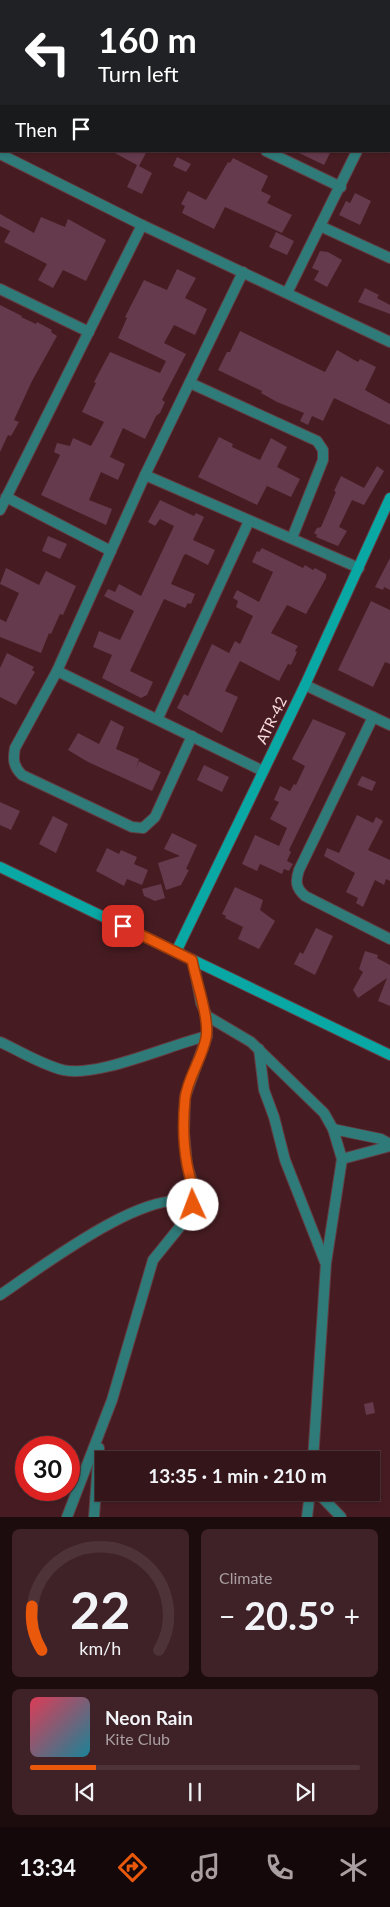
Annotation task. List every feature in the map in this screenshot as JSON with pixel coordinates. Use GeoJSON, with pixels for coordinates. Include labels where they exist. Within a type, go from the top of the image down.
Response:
{"type":"FeatureCollection","features":[{"type":"Feature","properties":{"kind":"street"},"geometry":{"type":"LineString","coordinates":[[268,152],[341,187]]}},
{"type":"Feature","properties":{"kind":"street"},"geometry":{"type":"LineString","coordinates":[[287,293],[341,187],[357,152]]}},
{"type":"Feature","properties":{"kind":"street"},"geometry":{"type":"LineString","coordinates":[[0,154],[142,225],[390,342]]}},
{"type":"Feature","properties":{"kind":"street"},"geometry":{"type":"LineString","coordinates":[[0,510],[142,225]]}},
{"type":"Feature","properties":{"kind":"street"},"geometry":{"type":"LineString","coordinates":[[320,226],[390,258]]}},
{"type":"Feature","properties":{"kind":"street"},"geometry":{"type":"LineString","coordinates":[[192,736],[155,817],[143,828],[132,828],[22,775],[14,764],[14,748],[57,671],[146,475],[243,272]]}},
{"type":"Feature","properties":{"kind":"street"},"geometry":{"type":"LineString","coordinates":[[0,289],[89,332]]}},
{"type":"Feature","properties":{"kind":"street"},"geometry":{"type":"LineString","coordinates":[[190,383],[317,441],[320,445],[324,460],[292,538]]}},
{"type":"Feature","properties":{"kind":"street"},"geometry":{"type":"LineString","coordinates":[[146,475],[359,568]]}},
{"type":"Feature","properties":{"kind":"street"},"geometry":{"type":"LineString","coordinates":[[6,497],[111,551]]}},
{"type":"Feature","properties":{"kind":"street","name":"ATR-42"},"geometry":{"type":"LineString","coordinates":[[176,952],[305,685],[390,498]]}},
{"type":"Feature","properties":{"kind":"street"},"geometry":{"type":"LineString","coordinates":[[158,718],[249,521]]}},
{"type":"Feature","properties":{"kind":"street"},"geometry":{"type":"LineString","coordinates":[[57,671],[158,718],[263,771]]}},
{"type":"Feature","properties":{"kind":"street"},"geometry":{"type":"LineString","coordinates":[[305,685],[390,725]]}},
{"type":"Feature","properties":{"kind":"street"},"geometry":{"type":"LineString","coordinates":[[373,717],[298,870],[296,884],[298,890],[305,896],[390,939]]}},
{"type":"Feature","properties":{"kind":"street"},"geometry":{"type":"LineString","coordinates":[[0,867],[390,1055]]}},
{"type":"Feature","properties":{"kind":"street"},"geometry":{"type":"LineString","coordinates":[[67,1517],[99,1439],[153,1260],[187,1218],[193,1205],[194,1187],[187,1165],[184,1132],[185,1097],[207,1036],[207,1016],[201,1003],[192,960]]}},
{"type":"Feature","properties":{"kind":"street"},"geometry":{"type":"LineString","coordinates":[[207,1016],[260,1050],[324,1113],[333,1129],[342,1158],[326,1263],[314,1451]]}},
{"type":"Feature","properties":{"kind":"street"},"geometry":{"type":"LineString","coordinates":[[0,1042],[38,1062],[65,1070],[82,1072],[100,1069],[207,1036]]}},
{"type":"Feature","properties":{"kind":"street"},"geometry":{"type":"LineString","coordinates":[[260,1050],[264,1090],[274,1116],[285,1160],[326,1263]]}},
{"type":"Feature","properties":{"kind":"street"},"geometry":{"type":"LineString","coordinates":[[333,1129],[381,1139],[390,1145]]}},
{"type":"Feature","properties":{"kind":"street"},"geometry":{"type":"LineString","coordinates":[[342,1158],[390,1145]]}},
{"type":"Feature","properties":{"kind":"street"},"geometry":{"type":"LineString","coordinates":[[0,1295],[51,1259],[139,1209],[177,1199],[193,1205]]}},
{"type":"Feature","properties":{"kind":"street"},"geometry":{"type":"LineString","coordinates":[[94,1517],[99,1439]]}},
{"type":"Feature","properties":{"kind":"street"},"geometry":{"type":"LineString","coordinates":[[307,1517],[309,1501]]}},
{"type":"Feature","properties":{"kind":"street"},"geometry":{"type":"LineString","coordinates":[[326,1501],[342,1517]]}},
{"type":"Feature","properties":{"kind":"building"},"geometry":{"type":"Polygon","coordinates":[[[113,152],[146,152],[139,166],[152,173],[142,194],[127,187],[137,165],[113,152]]]}},
{"type":"Feature","properties":{"kind":"building"},"geometry":{"type":"Polygon","coordinates":[[[297,152],[330,152],[324,165],[297,152]]]}},
{"type":"Feature","properties":{"kind":"building"},"geometry":{"type":"Polygon","coordinates":[[[177,157],[191,164],[186,172],[173,166],[177,157]]]}},
{"type":"Feature","properties":{"kind":"building"},"geometry":{"type":"Polygon","coordinates":[[[233,158],[268,176],[261,191],[271,196],[267,203],[292,215],[282,233],[225,207],[214,229],[182,213],[185,206],[181,204],[188,191],[206,200],[228,162],[230,163],[233,158]]]}},
{"type":"Feature","properties":{"kind":"building"},"geometry":{"type":"Polygon","coordinates":[[[355,193],[371,201],[360,225],[339,215],[346,201],[350,203],[355,193]]]}},
{"type":"Feature","properties":{"kind":"building"},"geometry":{"type":"Polygon","coordinates":[[[0,214],[34,233],[41,217],[65,227],[68,219],[106,240],[86,281],[63,270],[53,288],[38,280],[47,264],[4,242],[10,231],[0,226],[0,214]]]}},
{"type":"Feature","properties":{"kind":"building"},"geometry":{"type":"Polygon","coordinates":[[[276,232],[294,241],[287,255],[269,247],[276,232]]]}},
{"type":"Feature","properties":{"kind":"building"},"geometry":{"type":"Polygon","coordinates":[[[320,251],[328,252],[342,260],[327,287],[314,280],[319,271],[312,268],[320,251]]]}},
{"type":"Feature","properties":{"kind":"building"},"geometry":{"type":"Polygon","coordinates":[[[177,269],[196,278],[185,298],[207,309],[195,335],[174,325],[164,343],[186,354],[162,400],[165,402],[160,413],[156,416],[145,439],[123,428],[110,457],[125,464],[118,480],[101,472],[89,500],[112,509],[106,525],[41,495],[60,455],[54,452],[57,443],[70,446],[73,438],[91,446],[104,422],[82,412],[96,383],[94,382],[110,352],[160,373],[166,361],[118,338],[127,318],[125,317],[144,280],[167,290],[177,269]]]}},
{"type":"Feature","properties":{"kind":"building"},"geometry":{"type":"Polygon","coordinates":[[[365,288],[379,295],[377,298],[390,305],[390,314],[358,302],[365,288]]]}},
{"type":"Feature","properties":{"kind":"building"},"geometry":{"type":"Polygon","coordinates":[[[0,305],[21,317],[36,324],[37,322],[52,330],[51,332],[57,336],[32,381],[14,420],[19,422],[11,436],[8,435],[0,452],[0,305]]]}},
{"type":"Feature","properties":{"kind":"building"},"geometry":{"type":"Polygon","coordinates":[[[240,331],[325,372],[337,350],[358,362],[360,359],[376,367],[365,390],[390,404],[390,425],[334,398],[323,421],[312,416],[308,425],[300,421],[304,413],[277,402],[261,393],[262,391],[218,370],[227,352],[230,352],[240,331]]]}},
{"type":"Feature","properties":{"kind":"building"},"geometry":{"type":"Polygon","coordinates":[[[219,437],[233,444],[232,447],[260,460],[271,438],[287,447],[277,467],[300,479],[291,497],[267,486],[257,505],[198,477],[219,437]]]}},
{"type":"Feature","properties":{"kind":"building"},"geometry":{"type":"Polygon","coordinates":[[[377,466],[384,471],[364,505],[352,500],[339,527],[347,531],[338,546],[316,537],[317,535],[314,533],[317,528],[321,527],[341,476],[364,488],[377,466]]]}},
{"type":"Feature","properties":{"kind":"building"},"geometry":{"type":"Polygon","coordinates":[[[160,500],[194,516],[196,513],[204,517],[193,540],[215,550],[208,565],[186,554],[184,555],[171,584],[195,594],[191,604],[188,603],[185,608],[164,599],[130,671],[153,682],[147,695],[141,698],[102,678],[112,655],[93,647],[99,631],[120,640],[134,611],[104,596],[108,589],[115,592],[119,584],[141,596],[174,526],[160,519],[155,526],[148,522],[160,500]]]}},
{"type":"Feature","properties":{"kind":"building"},"geometry":{"type":"Polygon","coordinates":[[[48,536],[67,544],[60,559],[42,551],[48,536]]]}},
{"type":"Feature","properties":{"kind":"building"},"geometry":{"type":"Polygon","coordinates":[[[262,548],[303,568],[305,565],[313,570],[315,568],[326,574],[326,578],[306,614],[287,605],[271,633],[298,646],[291,665],[288,664],[279,681],[240,661],[225,691],[238,697],[222,733],[177,708],[184,694],[188,696],[212,644],[229,653],[235,641],[240,644],[253,616],[236,607],[238,601],[233,598],[237,590],[259,602],[273,572],[252,562],[257,551],[259,552],[262,548]]]}},
{"type":"Feature","properties":{"kind":"building"},"geometry":{"type":"Polygon","coordinates":[[[390,558],[390,590],[384,587],[383,590],[375,587],[390,558]]]}},
{"type":"Feature","properties":{"kind":"building"},"geometry":{"type":"Polygon","coordinates":[[[6,568],[39,585],[46,571],[76,586],[63,615],[60,614],[51,634],[49,633],[41,653],[0,637],[0,619],[6,622],[19,593],[0,584],[6,568]]]}},
{"type":"Feature","properties":{"kind":"building"},"geometry":{"type":"Polygon","coordinates":[[[371,601],[390,610],[390,664],[385,662],[373,687],[338,670],[371,601]]]}},
{"type":"Feature","properties":{"kind":"building"},"geometry":{"type":"Polygon","coordinates":[[[7,653],[34,667],[32,670],[35,672],[16,705],[0,697],[0,668],[7,653]]]}},
{"type":"Feature","properties":{"kind":"building"},"geometry":{"type":"Polygon","coordinates":[[[313,719],[346,733],[289,850],[291,852],[287,861],[293,864],[289,871],[284,869],[282,874],[260,864],[257,871],[242,864],[255,835],[279,846],[287,828],[270,819],[279,802],[274,800],[280,786],[290,791],[294,784],[296,785],[305,766],[292,759],[313,719]]]}},
{"type":"Feature","properties":{"kind":"building"},"geometry":{"type":"Polygon","coordinates":[[[111,720],[124,727],[116,749],[139,759],[136,768],[139,761],[161,772],[152,791],[88,762],[68,750],[78,733],[99,744],[111,720]]]}},
{"type":"Feature","properties":{"kind":"building"},"geometry":{"type":"Polygon","coordinates":[[[204,765],[229,777],[222,792],[197,780],[204,765]]]}},
{"type":"Feature","properties":{"kind":"building"},"geometry":{"type":"Polygon","coordinates":[[[362,776],[376,782],[372,791],[357,785],[362,776]]]}},
{"type":"Feature","properties":{"kind":"building"},"geometry":{"type":"Polygon","coordinates":[[[0,802],[20,811],[11,830],[0,825],[0,802]]]}},
{"type":"Feature","properties":{"kind":"building"},"geometry":{"type":"Polygon","coordinates":[[[357,815],[373,823],[376,817],[383,821],[368,850],[390,860],[390,881],[386,879],[384,885],[375,880],[363,907],[356,903],[358,898],[346,892],[355,873],[324,856],[327,848],[339,853],[357,815]]]}},
{"type":"Feature","properties":{"kind":"building"},"geometry":{"type":"Polygon","coordinates":[[[53,816],[68,824],[56,853],[39,844],[53,816]]]}},
{"type":"Feature","properties":{"kind":"building"},"geometry":{"type":"Polygon","coordinates":[[[172,833],[197,845],[186,869],[189,870],[181,885],[166,890],[158,863],[180,856],[164,849],[172,833]]]}},
{"type":"Feature","properties":{"kind":"building"},"geometry":{"type":"Polygon","coordinates":[[[107,848],[119,854],[121,850],[137,857],[134,864],[148,870],[142,885],[127,879],[124,886],[96,871],[107,848]]]}},
{"type":"Feature","properties":{"kind":"building"},"geometry":{"type":"Polygon","coordinates":[[[161,884],[165,898],[155,901],[144,896],[142,889],[161,884]]]}},
{"type":"Feature","properties":{"kind":"building"},"geometry":{"type":"Polygon","coordinates":[[[235,887],[263,900],[260,910],[275,921],[259,949],[238,939],[243,927],[225,918],[226,916],[222,914],[235,887]]]}},
{"type":"Feature","properties":{"kind":"building"},"geometry":{"type":"Polygon","coordinates":[[[316,928],[333,936],[315,975],[294,964],[300,952],[303,954],[316,928]]]}},
{"type":"Feature","properties":{"kind":"building"},"geometry":{"type":"Polygon","coordinates":[[[365,951],[378,955],[377,958],[390,965],[390,1006],[378,1001],[387,978],[358,998],[353,990],[363,972],[359,969],[365,951]]]}},
{"type":"Feature","properties":{"kind":"building"},"geometry":{"type":"Polygon","coordinates":[[[373,1402],[375,1413],[366,1415],[364,1404],[373,1402]]]}},
{"type":"Feature","properties":{"kind":"route"},"geometry":{"type":"LineString","coordinates":[[123,926],[192,960],[201,1003],[207,1016],[207,1036],[202,1056],[185,1097],[184,1132],[187,1165],[194,1187],[193,1205]]}}]}
